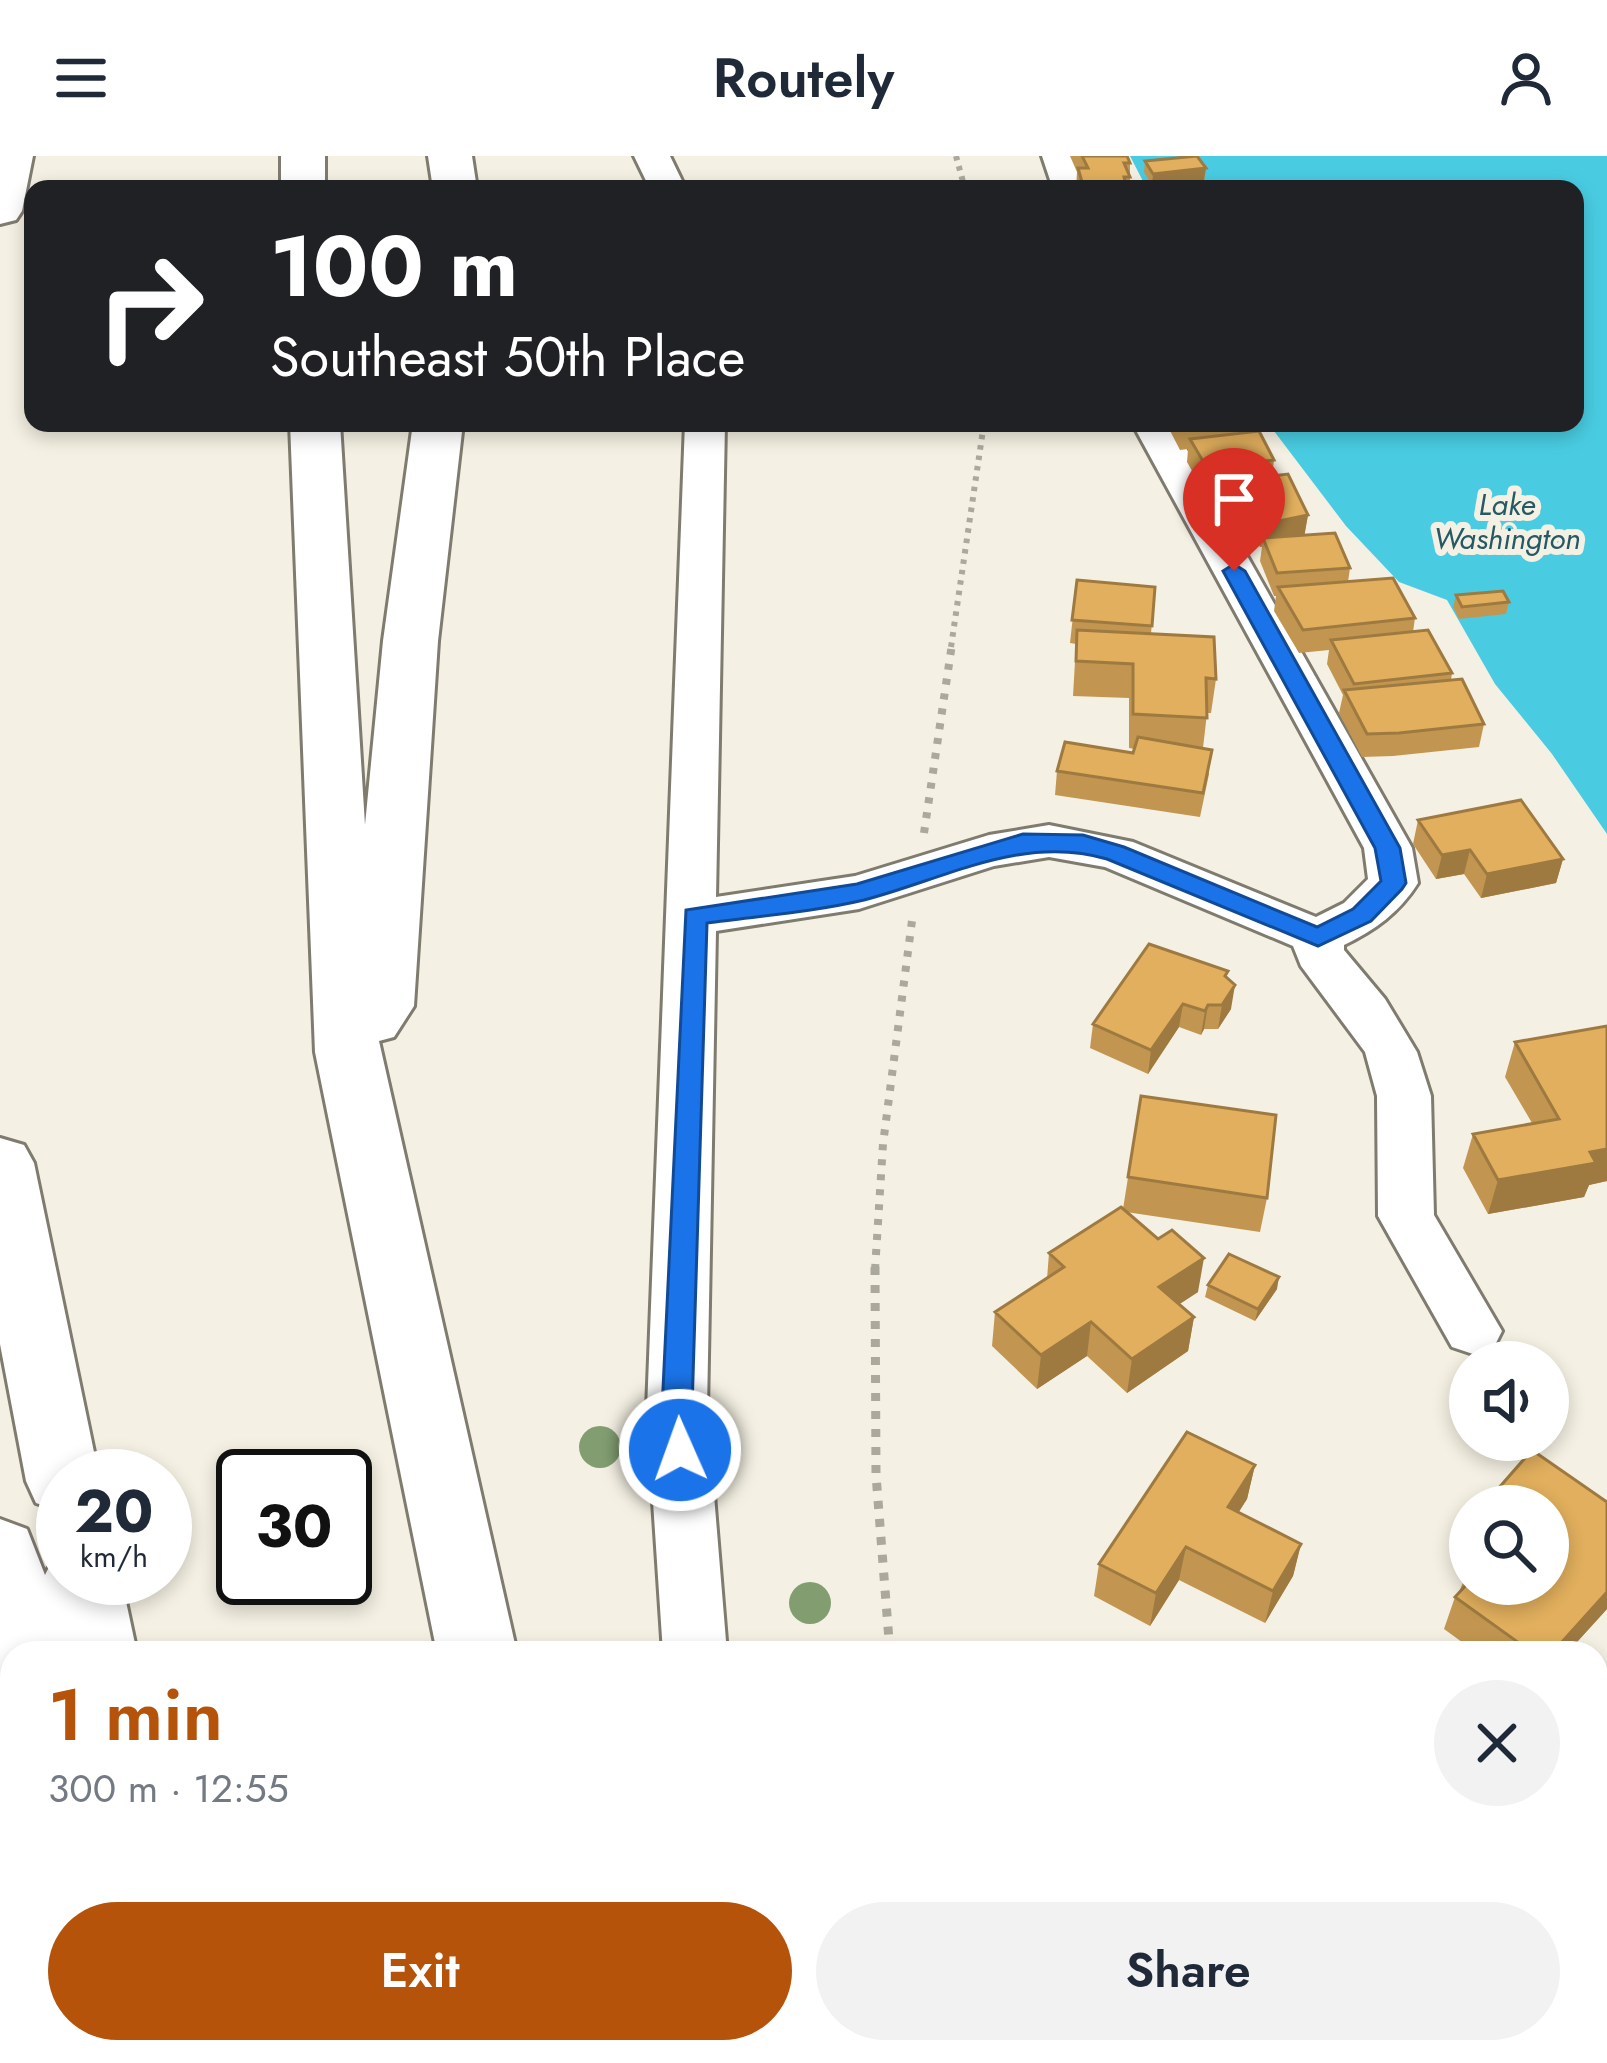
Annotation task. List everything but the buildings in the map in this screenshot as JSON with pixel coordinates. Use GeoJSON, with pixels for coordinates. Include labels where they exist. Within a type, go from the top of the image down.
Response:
{"type":"FeatureCollection","features":[{"type":"Feature","properties":{"kind":"highway"},"geometry":{"type":"LineString","coordinates":[[0,212],[10,156]]}},
{"type":"Feature","properties":{"kind":"highway"},"geometry":{"type":"LineString","coordinates":[[315,432],[346,1052],[474,1641]]}},
{"type":"Feature","properties":{"kind":"highway"},"geometry":{"type":"LineString","coordinates":[[346,1052],[382,1006],[415,580],[437,432]]}},
{"type":"Feature","properties":{"kind":"highway"},"geometry":{"type":"LineString","coordinates":[[0,1163],[57,1449]]}},
{"type":"Feature","properties":{"kind":"highway"},"geometry":{"type":"LineString","coordinates":[[0,1552],[24,1641]]}},
{"type":"Feature","properties":{"kind":"highway"},"geometry":{"type":"LineString","coordinates":[[87,1605],[95,1641]]}},
{"type":"Feature","properties":{"kind":"street"},"geometry":{"type":"LineString","coordinates":[[694,1641],[677,1410],[706,432]]}},
{"type":"Feature","properties":{"kind":"street"},"geometry":{"type":"LineString","coordinates":[[1157,432],[1388,848],[1394,883],[1382,899],[1318,937]]}},
{"type":"Feature","properties":{"kind":"street"},"geometry":{"type":"LineString","coordinates":[[694,916],[859,892],[1023,842],[1083,844],[1318,937]]}},
{"type":"Feature","properties":{"kind":"street"},"geometry":{"type":"LineString","coordinates":[[1318,937],[1319,953],[1367,1012],[1390,1052],[1404,1096],[1406,1216],[1473,1331]]}},
{"type":"Feature","properties":{"kind":"path"},"geometry":{"type":"LineString","coordinates":[[889,1641],[880,1562],[872,1367],[880,1175],[983,432]]}},
{"type":"Feature","properties":{"kind":"water","name":"Lake Washington"},"geometry":{"type":"Polygon","coordinates":[[[1130,156],[1607,156],[1607,834],[1552,754],[1495,684],[1447,600],[1399,582],[1346,526],[1275,432],[1584,432],[1584,180],[1142,180],[1130,156]]]}},
{"type":"Feature","properties":{"kind":"route"},"geometry":{"type":"LineString","coordinates":[[680,1450],[677,1410],[694,916],[859,892],[1023,842],[1083,844],[1116,853],[1318,937],[1362,915],[1394,883],[1388,848],[1234,571]]}}]}
